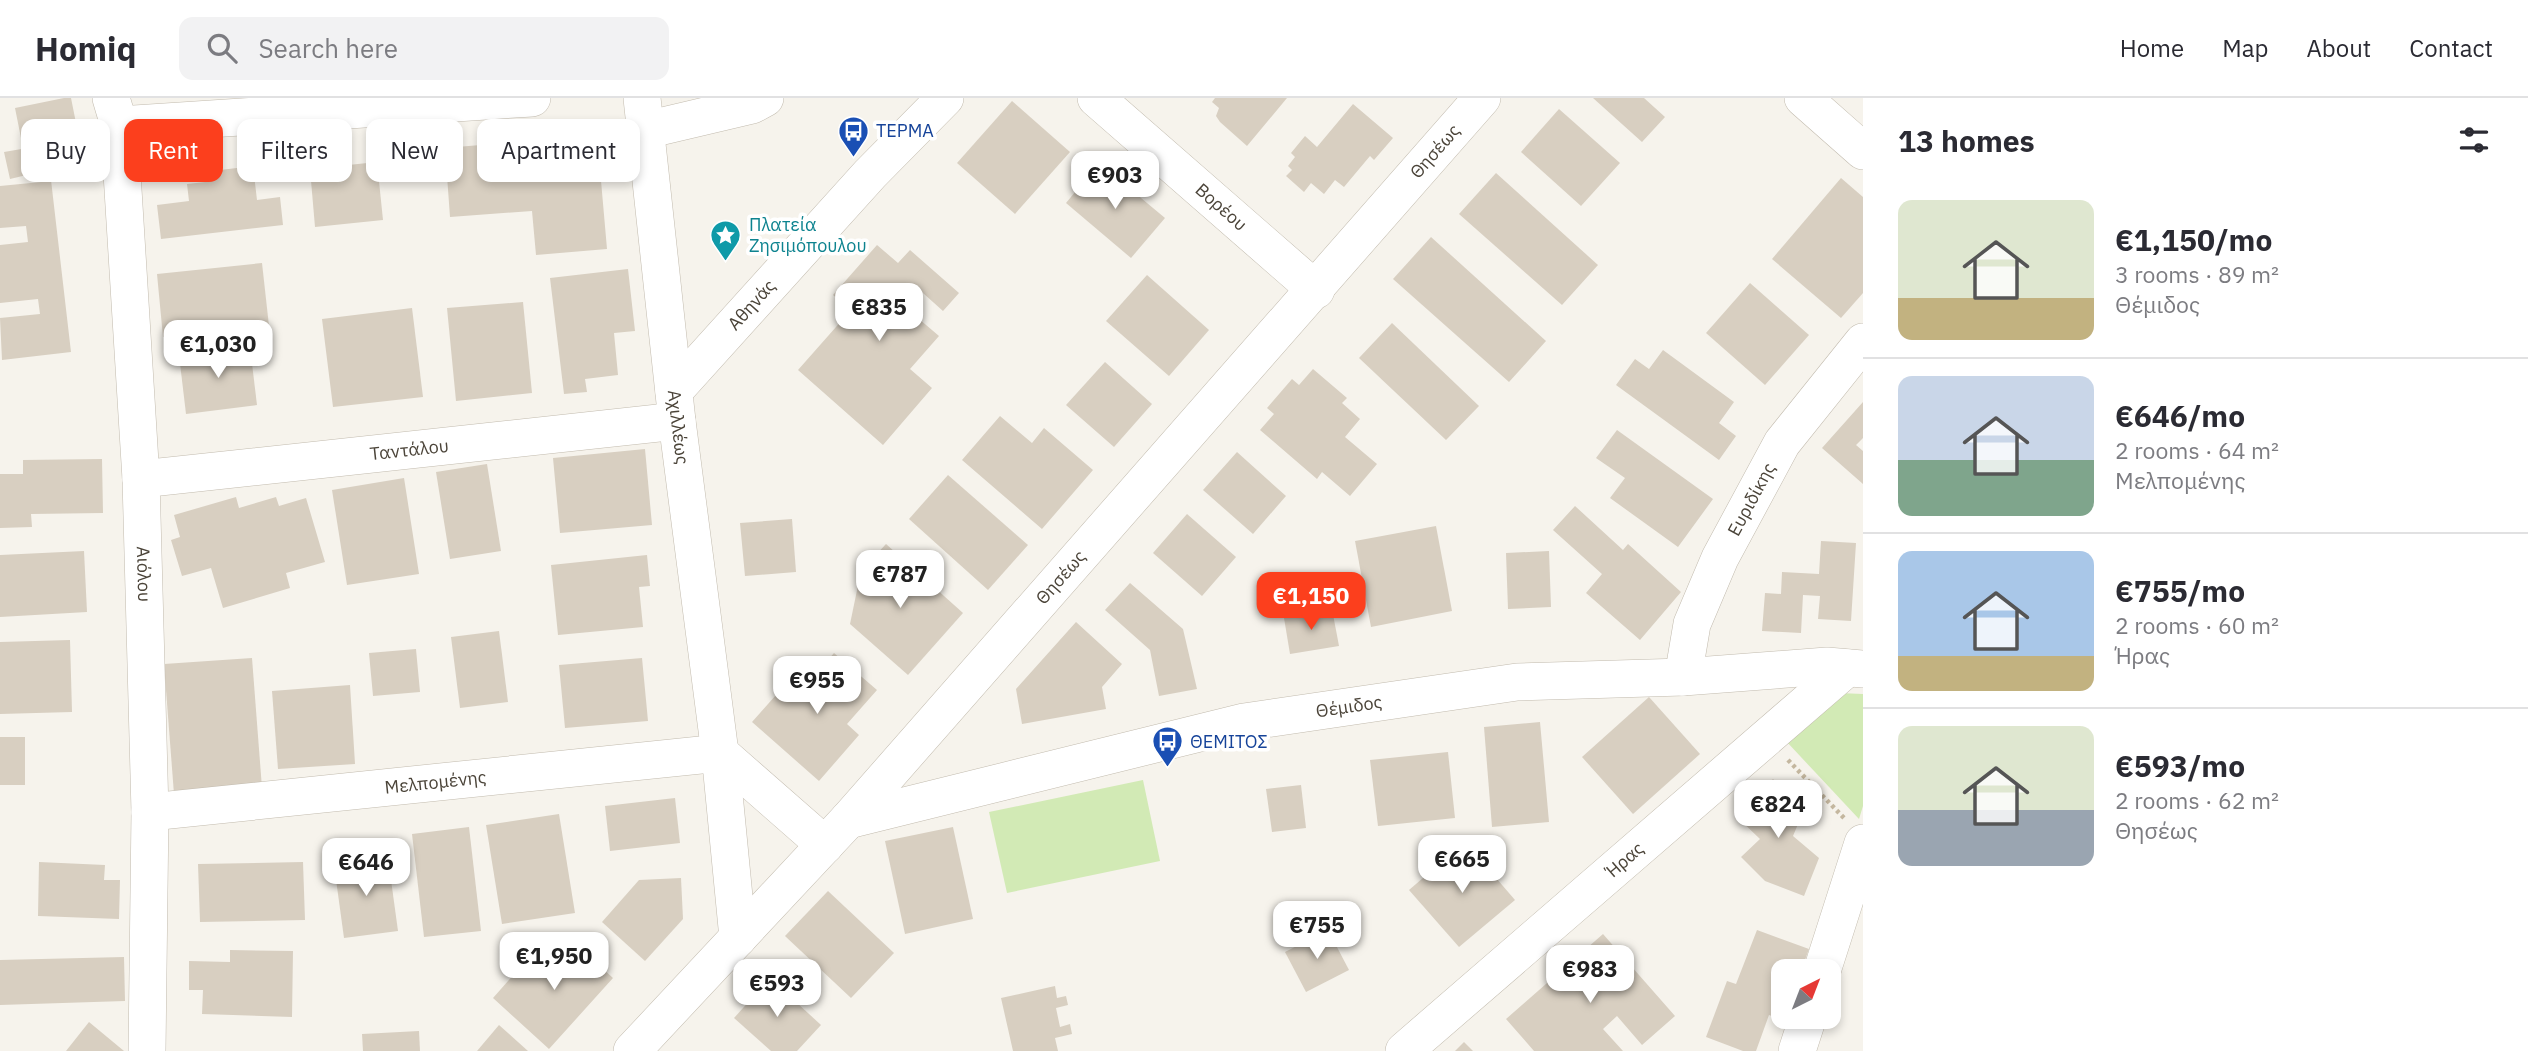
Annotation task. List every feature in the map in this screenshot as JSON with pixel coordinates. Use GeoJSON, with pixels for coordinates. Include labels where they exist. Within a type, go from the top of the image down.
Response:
{"type":"FeatureCollection","features":[{"type":"Feature","properties":{"kind":"street"},"geometry":{"type":"LineString","coordinates":[[115,112],[532,98]]}},
{"type":"Feature","properties":{"kind":"street"},"geometry":{"type":"LineString","coordinates":[[644,114],[752,105],[765,98]]}},
{"type":"Feature","properties":{"kind":"street","name":"Αθηνάς"},"geometry":{"type":"LineString","coordinates":[[675,406],[870,174],[945,98]]}},
{"type":"Feature","properties":{"kind":"street","name":"Βορέου"},"geometry":{"type":"LineString","coordinates":[[1096,98],[1315,290]]}},
{"type":"Feature","properties":{"kind":"street","name":"Θησέως"},"geometry":{"type":"LineString","coordinates":[[632,1051],[837,833],[1482,98]]}},
{"type":"Feature","properties":{"kind":"street"},"geometry":{"type":"LineString","coordinates":[[1803,98],[1863,152]]}},
{"type":"Feature","properties":{"kind":"street","name":"Αιόλου"},"geometry":{"type":"LineString","coordinates":[[115,112],[141,479],[150,812],[147,1051]]}},
{"type":"Feature","properties":{"kind":"street","name":"Αχιλλέως"},"geometry":{"type":"LineString","coordinates":[[644,114],[675,406],[720,753],[738,938]]}},
{"type":"Feature","properties":{"kind":"street","name":"Ευριδίκης"},"geometry":{"type":"LineString","coordinates":[[1683,677],[1692,624],[1720,558],[1782,443],[1863,342]]}},
{"type":"Feature","properties":{"kind":"street","name":"Ταντάλου"},"geometry":{"type":"LineString","coordinates":[[141,479],[675,406]]}},
{"type":"Feature","properties":{"kind":"street","name":"Θέμιδος"},"geometry":{"type":"LineString","coordinates":[[837,833],[1244,722],[1517,682],[1683,677],[1827,666],[1855,668]]}},
{"type":"Feature","properties":{"kind":"street","name":"Ήρας"},"geometry":{"type":"LineString","coordinates":[[1404,1051],[1766,737],[1855,668]]}},
{"type":"Feature","properties":{"kind":"street"},"geometry":{"type":"LineString","coordinates":[[720,753],[837,833]]}},
{"type":"Feature","properties":{"kind":"street","name":"Μελπομένης"},"geometry":{"type":"LineString","coordinates":[[150,812],[720,753]]}},
{"type":"Feature","properties":{"kind":"street"},"geometry":{"type":"LineString","coordinates":[[1825,959],[1859,836]]}},
{"type":"Feature","properties":{"kind":"street"},"geometry":{"type":"LineString","coordinates":[[1797,1051],[1804,1029]]}},
{"type":"Feature","properties":{"kind":"path"},"geometry":{"type":"LineString","coordinates":[[1766,737],[1859,836]]}},
{"type":"Feature","properties":{"kind":"green space"},"geometry":{"type":"Polygon","coordinates":[[[1839,693],[1863,694],[1863,806],[1859,819],[1786,741],[1839,693]]]}},
{"type":"Feature","properties":{"kind":"green space"},"geometry":{"type":"Polygon","coordinates":[[[1143,780],[1160,861],[1007,893],[989,812],[1143,780]]]}},
{"type":"Feature","properties":{"kind":"building"},"geometry":{"type":"Polygon","coordinates":[[[71,98],[75,119],[21,119],[21,138],[15,108],[71,98]]]}},
{"type":"Feature","properties":{"kind":"building"},"geometry":{"type":"Polygon","coordinates":[[[1215,98],[1287,98],[1247,146],[1216,116],[1219,108],[1212,102],[1215,98]]]}},
{"type":"Feature","properties":{"kind":"building"},"geometry":{"type":"Polygon","coordinates":[[[1593,98],[1644,98],[1665,117],[1642,142],[1593,98]]]}},
{"type":"Feature","properties":{"kind":"building"},"geometry":{"type":"Polygon","coordinates":[[[1012,101],[1070,152],[1015,214],[957,163],[1012,101]]]}},
{"type":"Feature","properties":{"kind":"building"},"geometry":{"type":"Polygon","coordinates":[[[1353,104],[1393,138],[1374,160],[1370,156],[1344,187],[1335,180],[1324,194],[1311,183],[1304,192],[1286,176],[1292,170],[1288,166],[1295,157],[1291,153],[1305,136],[1317,147],[1353,104]]]}},
{"type":"Feature","properties":{"kind":"building"},"geometry":{"type":"Polygon","coordinates":[[[1559,109],[1620,163],[1581,206],[1521,152],[1559,109]]]}},
{"type":"Feature","properties":{"kind":"building"},"geometry":{"type":"Polygon","coordinates":[[[477,145],[477,182],[601,182],[607,249],[536,255],[532,211],[450,217],[447,182],[463,182],[463,146],[477,145]]]}},
{"type":"Feature","properties":{"kind":"building"},"geometry":{"type":"Polygon","coordinates":[[[21,149],[21,176],[10,179],[4,152],[21,149]]]}},
{"type":"Feature","properties":{"kind":"building"},"geometry":{"type":"Polygon","coordinates":[[[366,163],[366,182],[379,182],[383,220],[315,227],[311,182],[352,182],[352,165],[366,163]]]}},
{"type":"Feature","properties":{"kind":"building"},"geometry":{"type":"Polygon","coordinates":[[[1099,163],[1165,218],[1131,258],[1066,203],[1099,163]]]}},
{"type":"Feature","properties":{"kind":"building"},"geometry":{"type":"Polygon","coordinates":[[[237,168],[237,182],[255,182],[257,200],[280,197],[283,225],[161,239],[157,205],[189,201],[187,184],[223,182],[223,170],[237,168]]]}},
{"type":"Feature","properties":{"kind":"building"},"geometry":{"type":"Polygon","coordinates":[[[1496,173],[1598,265],[1562,305],[1459,214],[1496,173]]]}},
{"type":"Feature","properties":{"kind":"building"},"geometry":{"type":"Polygon","coordinates":[[[1841,178],[1863,197],[1863,293],[1841,318],[1772,259],[1841,178]]]}},
{"type":"Feature","properties":{"kind":"building"},"geometry":{"type":"Polygon","coordinates":[[[51,182],[71,352],[2,360],[0,318],[40,314],[38,299],[0,303],[0,245],[28,242],[26,226],[0,228],[0,186],[51,182]]]}},
{"type":"Feature","properties":{"kind":"building"},"geometry":{"type":"Polygon","coordinates":[[[1431,237],[1546,341],[1509,382],[1393,279],[1431,237]]]}},
{"type":"Feature","properties":{"kind":"building"},"geometry":{"type":"Polygon","coordinates":[[[877,245],[898,263],[910,250],[959,293],[943,311],[914,285],[899,302],[939,336],[910,369],[932,388],[883,445],[798,370],[851,310],[833,295],[877,245]]]}},
{"type":"Feature","properties":{"kind":"building"},"geometry":{"type":"Polygon","coordinates":[[[262,263],[269,326],[163,337],[157,274],[262,263]]]}},
{"type":"Feature","properties":{"kind":"building"},"geometry":{"type":"Polygon","coordinates":[[[628,269],[635,331],[614,333],[618,375],[585,379],[587,392],[564,394],[550,278],[628,269]]]}},
{"type":"Feature","properties":{"kind":"building"},"geometry":{"type":"Polygon","coordinates":[[[1147,275],[1209,330],[1169,376],[1106,321],[1147,275]]]}},
{"type":"Feature","properties":{"kind":"building"},"geometry":{"type":"Polygon","coordinates":[[[1750,283],[1809,335],[1765,385],[1706,333],[1750,283]]]}},
{"type":"Feature","properties":{"kind":"building"},"geometry":{"type":"Polygon","coordinates":[[[523,302],[532,393],[456,401],[447,308],[523,302]]]}},
{"type":"Feature","properties":{"kind":"building"},"geometry":{"type":"Polygon","coordinates":[[[412,308],[423,397],[333,407],[322,319],[412,308]]]}},
{"type":"Feature","properties":{"kind":"building"},"geometry":{"type":"Polygon","coordinates":[[[1392,323],[1479,406],[1446,440],[1359,358],[1392,323]]]}},
{"type":"Feature","properties":{"kind":"building"},"geometry":{"type":"Polygon","coordinates":[[[250,347],[257,405],[186,414],[179,355],[250,347]]]}},
{"type":"Feature","properties":{"kind":"building"},"geometry":{"type":"Polygon","coordinates":[[[1663,350],[1734,402],[1719,423],[1736,436],[1719,460],[1616,385],[1635,359],[1649,369],[1663,350]]]}},
{"type":"Feature","properties":{"kind":"building"},"geometry":{"type":"Polygon","coordinates":[[[1105,362],[1152,404],[1114,447],[1066,405],[1105,362]]]}},
{"type":"Feature","properties":{"kind":"building"},"geometry":{"type":"Polygon","coordinates":[[[1313,369],[1347,398],[1342,403],[1360,419],[1345,437],[1377,464],[1350,496],[1322,472],[1317,479],[1260,430],[1274,414],[1267,408],[1292,379],[1299,385],[1313,369]]]}},
{"type":"Feature","properties":{"kind":"building"},"geometry":{"type":"Polygon","coordinates":[[[1863,402],[1863,438],[1856,445],[1863,451],[1863,484],[1822,448],[1863,402]]]}},
{"type":"Feature","properties":{"kind":"building"},"geometry":{"type":"Polygon","coordinates":[[[1000,416],[1032,443],[1044,428],[1093,470],[1042,529],[962,460],[1000,416]]]}},
{"type":"Feature","properties":{"kind":"building"},"geometry":{"type":"Polygon","coordinates":[[[1617,430],[1713,499],[1678,547],[1610,498],[1625,478],[1596,458],[1617,430]]]}},
{"type":"Feature","properties":{"kind":"building"},"geometry":{"type":"Polygon","coordinates":[[[645,449],[652,525],[560,533],[553,458],[645,449]]]}},
{"type":"Feature","properties":{"kind":"building"},"geometry":{"type":"Polygon","coordinates":[[[1237,452],[1286,496],[1253,534],[1203,490],[1237,452]]]}},
{"type":"Feature","properties":{"kind":"building"},"geometry":{"type":"Polygon","coordinates":[[[102,459],[103,513],[31,514],[32,527],[0,528],[0,474],[23,474],[23,460],[102,459]]]}},
{"type":"Feature","properties":{"kind":"building"},"geometry":{"type":"Polygon","coordinates":[[[487,464],[501,551],[450,559],[436,472],[487,464]]]}},
{"type":"Feature","properties":{"kind":"building"},"geometry":{"type":"Polygon","coordinates":[[[948,475],[1028,545],[988,590],[909,519],[948,475]]]}},
{"type":"Feature","properties":{"kind":"building"},"geometry":{"type":"Polygon","coordinates":[[[404,478],[419,574],[347,585],[332,490],[404,478]]]}},
{"type":"Feature","properties":{"kind":"building"},"geometry":{"type":"Polygon","coordinates":[[[236,497],[239,508],[276,497],[279,506],[306,498],[325,562],[286,573],[290,588],[223,608],[211,568],[182,576],[171,540],[180,537],[174,515],[236,497]]]}},
{"type":"Feature","properties":{"kind":"building"},"geometry":{"type":"Polygon","coordinates":[[[1575,506],[1623,550],[1628,544],[1681,592],[1640,640],[1586,593],[1602,574],[1553,530],[1575,506]]]}},
{"type":"Feature","properties":{"kind":"building"},"geometry":{"type":"Polygon","coordinates":[[[1187,514],[1236,557],[1202,596],[1153,553],[1187,514]]]}},
{"type":"Feature","properties":{"kind":"building"},"geometry":{"type":"Polygon","coordinates":[[[792,519],[796,572],[745,576],[740,523],[792,519]]]}},
{"type":"Feature","properties":{"kind":"building"},"geometry":{"type":"Polygon","coordinates":[[[1436,526],[1452,611],[1371,627],[1355,541],[1436,526]]]}},
{"type":"Feature","properties":{"kind":"building"},"geometry":{"type":"Polygon","coordinates":[[[1821,541],[1856,543],[1851,621],[1818,619],[1820,596],[1803,595],[1801,633],[1762,631],[1765,593],[1781,594],[1782,572],[1819,574],[1821,541]]]}},
{"type":"Feature","properties":{"kind":"building"},"geometry":{"type":"Polygon","coordinates":[[[886,544],[963,613],[908,675],[850,624],[861,571],[886,544]]]}},
{"type":"Feature","properties":{"kind":"building"},"geometry":{"type":"Polygon","coordinates":[[[84,551],[87,612],[0,617],[0,555],[84,551]]]}},
{"type":"Feature","properties":{"kind":"building"},"geometry":{"type":"Polygon","coordinates":[[[1549,551],[1551,607],[1508,609],[1506,553],[1549,551]]]}},
{"type":"Feature","properties":{"kind":"building"},"geometry":{"type":"Polygon","coordinates":[[[647,555],[650,586],[639,587],[643,627],[558,635],[551,565],[647,555]]]}},
{"type":"Feature","properties":{"kind":"building"},"geometry":{"type":"Polygon","coordinates":[[[1130,583],[1183,629],[1197,689],[1159,696],[1150,650],[1105,610],[1130,583]]]}},
{"type":"Feature","properties":{"kind":"building"},"geometry":{"type":"Polygon","coordinates":[[[1332,609],[1339,646],[1290,654],[1284,618],[1332,609]]]}},
{"type":"Feature","properties":{"kind":"building"},"geometry":{"type":"Polygon","coordinates":[[[1076,622],[1122,664],[1102,687],[1106,709],[1022,724],[1016,689],[1076,622]]]}},
{"type":"Feature","properties":{"kind":"building"},"geometry":{"type":"Polygon","coordinates":[[[499,631],[508,702],[460,708],[451,637],[499,631]]]}},
{"type":"Feature","properties":{"kind":"building"},"geometry":{"type":"Polygon","coordinates":[[[70,640],[72,712],[0,714],[0,642],[70,640]]]}},
{"type":"Feature","properties":{"kind":"building"},"geometry":{"type":"Polygon","coordinates":[[[416,649],[420,692],[373,696],[369,653],[416,649]]]}},
{"type":"Feature","properties":{"kind":"building"},"geometry":{"type":"Polygon","coordinates":[[[834,653],[877,690],[847,724],[859,735],[819,781],[752,722],[792,677],[804,687],[834,653]]]}},
{"type":"Feature","properties":{"kind":"building"},"geometry":{"type":"Polygon","coordinates":[[[252,658],[262,788],[174,794],[164,664],[252,658]]]}},
{"type":"Feature","properties":{"kind":"building"},"geometry":{"type":"Polygon","coordinates":[[[642,658],[648,721],[565,728],[559,665],[642,658]]]}},
{"type":"Feature","properties":{"kind":"building"},"geometry":{"type":"Polygon","coordinates":[[[350,685],[355,764],[278,769],[272,691],[350,685]]]}},
{"type":"Feature","properties":{"kind":"building"},"geometry":{"type":"Polygon","coordinates":[[[1649,697],[1700,754],[1633,814],[1582,757],[1649,697]]]}},
{"type":"Feature","properties":{"kind":"building"},"geometry":{"type":"Polygon","coordinates":[[[1540,722],[1549,822],[1492,827],[1484,727],[1540,722]]]}},
{"type":"Feature","properties":{"kind":"building"},"geometry":{"type":"Polygon","coordinates":[[[0,737],[25,737],[25,785],[0,785],[0,737]]]}},
{"type":"Feature","properties":{"kind":"building"},"geometry":{"type":"Polygon","coordinates":[[[1448,752],[1455,818],[1378,826],[1370,760],[1448,752]]]}},
{"type":"Feature","properties":{"kind":"building"},"geometry":{"type":"Polygon","coordinates":[[[1773,779],[1804,810],[1793,836],[1819,858],[1804,896],[1765,881],[1741,857],[1760,839],[1736,816],[1773,779]]]}},
{"type":"Feature","properties":{"kind":"building"},"geometry":{"type":"Polygon","coordinates":[[[1301,785],[1306,828],[1272,832],[1266,789],[1301,785]]]}},
{"type":"Feature","properties":{"kind":"building"},"geometry":{"type":"Polygon","coordinates":[[[675,798],[680,843],[610,851],[605,806],[675,798]]]}},
{"type":"Feature","properties":{"kind":"building"},"geometry":{"type":"Polygon","coordinates":[[[559,814],[575,913],[502,924],[486,825],[559,814]]]}},
{"type":"Feature","properties":{"kind":"building"},"geometry":{"type":"Polygon","coordinates":[[[469,827],[481,931],[424,937],[412,834],[469,827]]]}},
{"type":"Feature","properties":{"kind":"building"},"geometry":{"type":"Polygon","coordinates":[[[953,827],[973,919],[905,934],[885,841],[953,827]]]}},
{"type":"Feature","properties":{"kind":"building"},"geometry":{"type":"Polygon","coordinates":[[[1465,842],[1515,900],[1459,947],[1409,890],[1465,842]]]}},
{"type":"Feature","properties":{"kind":"building"},"geometry":{"type":"Polygon","coordinates":[[[388,858],[398,931],[344,938],[334,865],[388,858]]]}},
{"type":"Feature","properties":{"kind":"building"},"geometry":{"type":"Polygon","coordinates":[[[39,862],[105,865],[104,880],[120,880],[119,919],[38,916],[39,862]]]}},
{"type":"Feature","properties":{"kind":"building"},"geometry":{"type":"Polygon","coordinates":[[[303,862],[305,920],[200,922],[198,864],[303,862]]]}},
{"type":"Feature","properties":{"kind":"building"},"geometry":{"type":"Polygon","coordinates":[[[681,878],[683,919],[645,961],[602,922],[639,880],[681,878]]]}},
{"type":"Feature","properties":{"kind":"building"},"geometry":{"type":"Polygon","coordinates":[[[828,891],[894,953],[851,998],[785,936],[828,891]]]}},
{"type":"Feature","properties":{"kind":"building"},"geometry":{"type":"Polygon","coordinates":[[[1328,930],[1349,970],[1306,992],[1285,952],[1328,930]]]}},
{"type":"Feature","properties":{"kind":"building"},"geometry":{"type":"Polygon","coordinates":[[[1757,930],[1809,949],[1805,959],[1771,959],[1771,1016],[1769,1015],[1756,1051],[1743,1051],[1706,1037],[1727,981],[1736,984],[1757,930]]]}},
{"type":"Feature","properties":{"kind":"building"},"geometry":{"type":"Polygon","coordinates":[[[1603,934],[1675,1016],[1642,1045],[1617,1016],[1603,1029],[1623,1051],[1534,1051],[1506,1019],[1603,934]]]}},
{"type":"Feature","properties":{"kind":"building"},"geometry":{"type":"Polygon","coordinates":[[[568,937],[613,978],[549,1049],[493,998],[524,963],[535,973],[568,937]]]}},
{"type":"Feature","properties":{"kind":"building"},"geometry":{"type":"Polygon","coordinates":[[[230,950],[293,951],[292,1017],[202,1014],[203,990],[189,990],[189,961],[230,962],[230,950]]]}},
{"type":"Feature","properties":{"kind":"building"},"geometry":{"type":"Polygon","coordinates":[[[124,957],[125,1001],[0,1005],[0,960],[124,957]]]}},
{"type":"Feature","properties":{"kind":"building"},"geometry":{"type":"Polygon","coordinates":[[[770,978],[821,1025],[797,1051],[771,1051],[734,1018],[770,978]]]}},
{"type":"Feature","properties":{"kind":"building"},"geometry":{"type":"Polygon","coordinates":[[[1055,986],[1057,998],[1066,996],[1068,1005],[1056,1008],[1060,1027],[1070,1024],[1072,1034],[1055,1038],[1058,1051],[1013,1051],[1001,998],[1055,986]]]}},
{"type":"Feature","properties":{"kind":"building"},"geometry":{"type":"Polygon","coordinates":[[[89,1022],[124,1051],[66,1051],[89,1022]]]}},
{"type":"Feature","properties":{"kind":"building"},"geometry":{"type":"Polygon","coordinates":[[[499,1025],[528,1051],[477,1051],[499,1025]]]}},
{"type":"Feature","properties":{"kind":"building"},"geometry":{"type":"Polygon","coordinates":[[[419,1031],[420,1051],[363,1051],[362,1034],[419,1031]]]}},
{"type":"Feature","properties":{"kind":"building"},"geometry":{"type":"Polygon","coordinates":[[[1464,1042],[1473,1051],[1455,1051],[1464,1042]]]}},
{"type":"Feature","properties":{"kind":"place","name":"ΤΕΡΜΑ"},"geometry":{"type":"Point","coordinates":[853,158]}},
{"type":"Feature","properties":{"kind":"place","name":"Πλατεία Ζησιμόπουλου"},"geometry":{"type":"Point","coordinates":[726,262]}},
{"type":"Feature","properties":{"kind":"place","name":"ΘΕΜΙΤΟΣ"},"geometry":{"type":"Point","coordinates":[1167,769]}}]}
